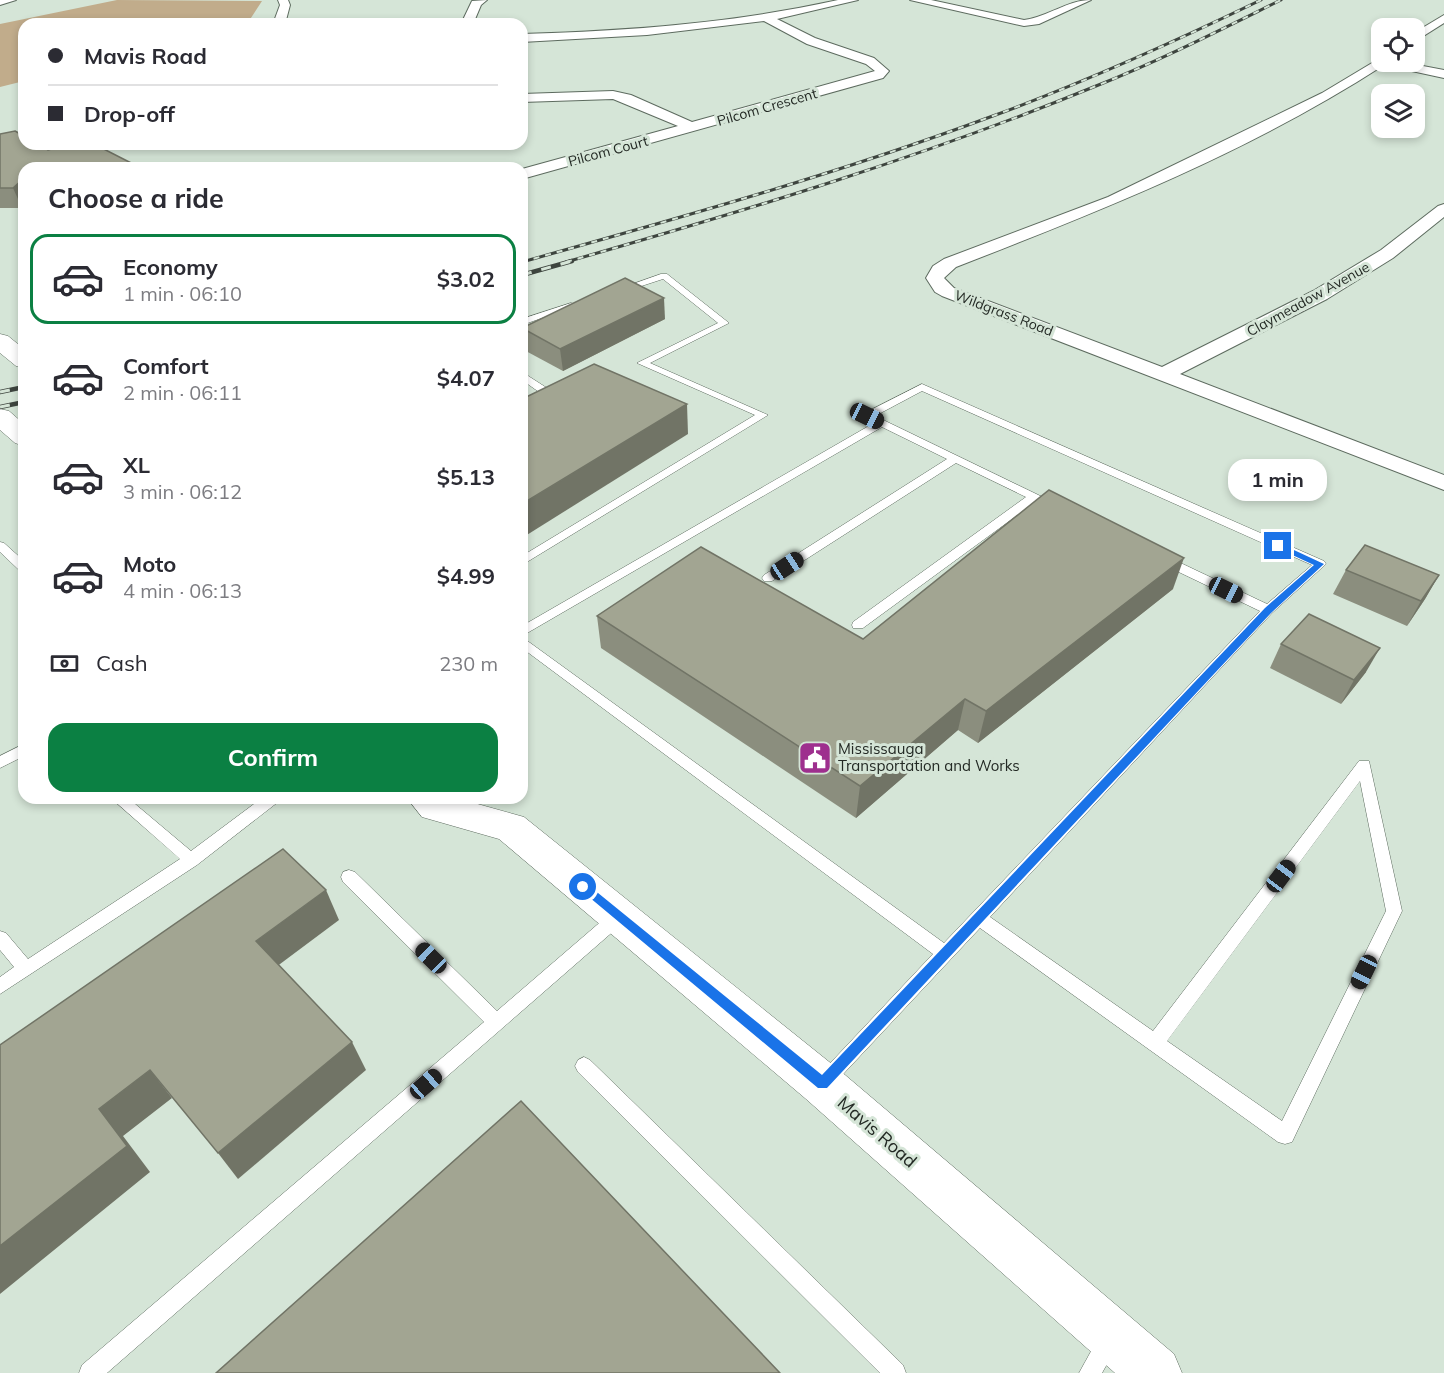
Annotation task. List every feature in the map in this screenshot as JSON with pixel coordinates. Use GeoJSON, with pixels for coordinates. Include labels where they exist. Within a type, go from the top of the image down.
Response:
{"type":"FeatureCollection","features":[{"type":"Feature","properties":{"kind":"main road"},"geometry":{"type":"LineString","coordinates":[[0,341],[18,356]]}},
{"type":"Feature","properties":{"kind":"main road"},"geometry":{"type":"LineString","coordinates":[[0,416],[18,432]]}},
{"type":"Feature","properties":{"kind":"main road","name":"Mavis Road"},"geometry":{"type":"LineString","coordinates":[[432,804],[435,807],[508,812],[618,917],[822,1084],[1101,1354],[1155,1373]]}},
{"type":"Feature","properties":{"kind":"street"},"geometry":{"type":"LineString","coordinates":[[0,2],[11,0]]}},
{"type":"Feature","properties":{"kind":"street"},"geometry":{"type":"LineString","coordinates":[[281,18],[285,5],[283,0]]}},
{"type":"Feature","properties":{"kind":"street"},"geometry":{"type":"LineString","coordinates":[[470,18],[476,3],[482,0]]}},
{"type":"Feature","properties":{"kind":"street"},"geometry":{"type":"LineString","coordinates":[[528,38],[639,31],[765,17],[853,0]]}},
{"type":"Feature","properties":{"kind":"street"},"geometry":{"type":"LineString","coordinates":[[915,0],[1024,23],[1035,22],[1086,0]]}},
{"type":"Feature","properties":{"kind":"street","name":"Pilcom Crescent"},"geometry":{"type":"LineString","coordinates":[[693,128],[878,75],[883,71],[870,61],[811,41],[765,17]]}},
{"type":"Feature","properties":{"kind":"street"},"geometry":{"type":"LineString","coordinates":[[1425,31],[1444,18]]}},
{"type":"Feature","properties":{"kind":"street","name":"Wildgrass Road"},"geometry":{"type":"LineString","coordinates":[[1371,68],[1327,96],[1154,181],[1114,200],[950,263],[939,270],[935,278],[941,288],[948,292],[1444,483]]}},
{"type":"Feature","properties":{"kind":"street"},"geometry":{"type":"LineString","coordinates":[[1425,70],[1444,74]]}},
{"type":"Feature","properties":{"kind":"street"},"geometry":{"type":"LineString","coordinates":[[528,98],[612,95],[626,98],[693,128]]}},
{"type":"Feature","properties":{"kind":"street","name":"Pilcom Court"},"geometry":{"type":"LineString","coordinates":[[528,172],[693,128]]}},
{"type":"Feature","properties":{"kind":"street","name":"Claymeadow Avenue"},"geometry":{"type":"LineString","coordinates":[[1164,374],[1320,295],[1387,254],[1444,210]]}},
{"type":"Feature","properties":{"kind":"lane"},"geometry":{"type":"LineString","coordinates":[[528,557],[763,415],[642,363],[724,323],[716,316],[664,276],[609,294]]}},
{"type":"Feature","properties":{"kind":"lane"},"geometry":{"type":"LineString","coordinates":[[528,320],[587,301]]}},
{"type":"Feature","properties":{"kind":"lane"},"geometry":{"type":"LineString","coordinates":[[528,379],[546,392],[528,401]]}},
{"type":"Feature","properties":{"kind":"lane"},"geometry":{"type":"LineString","coordinates":[[822,1084],[1268,610],[1320,564],[922,387],[867,416],[1066,513]]}},
{"type":"Feature","properties":{"kind":"lane"},"geometry":{"type":"LineString","coordinates":[[528,629],[882,423]]}},
{"type":"Feature","properties":{"kind":"lane"},"geometry":{"type":"LineString","coordinates":[[768,578],[956,458]]}},
{"type":"Feature","properties":{"kind":"lane"},"geometry":{"type":"LineString","coordinates":[[858,625],[1034,497]]}},
{"type":"Feature","properties":{"kind":"lane"},"geometry":{"type":"LineString","coordinates":[[0,546],[18,562]]}},
{"type":"Feature","properties":{"kind":"lane"},"geometry":{"type":"LineString","coordinates":[[1151,554],[1268,610]]}},
{"type":"Feature","properties":{"kind":"lane"},"geometry":{"type":"LineString","coordinates":[[528,645],[944,954]]}},
{"type":"Feature","properties":{"kind":"lane"},"geometry":{"type":"LineString","coordinates":[[0,763],[18,752]]}},
{"type":"Feature","properties":{"kind":"lane"},"geometry":{"type":"LineString","coordinates":[[978,917],[1155,1043],[1285,1135],[1394,911],[1364,765],[1155,1043]]}},
{"type":"Feature","properties":{"kind":"lane"},"geometry":{"type":"LineString","coordinates":[[125,804],[191,860]]}},
{"type":"Feature","properties":{"kind":"lane"},"geometry":{"type":"LineString","coordinates":[[0,986],[191,860],[265,804]]}},
{"type":"Feature","properties":{"kind":"lane"},"geometry":{"type":"LineString","coordinates":[[349,877],[497,1023]]}},
{"type":"Feature","properties":{"kind":"lane"},"geometry":{"type":"LineString","coordinates":[[90,1373],[618,917]]}},
{"type":"Feature","properties":{"kind":"lane"},"geometry":{"type":"LineString","coordinates":[[0,938],[26,969]]}},
{"type":"Feature","properties":{"kind":"lane"},"geometry":{"type":"LineString","coordinates":[[584,1066],[895,1373]]}},
{"type":"Feature","properties":{"kind":"shaded area"},"geometry":{"type":"Polygon","coordinates":[[[117,0],[262,1],[251,18],[29,18],[117,0]]]}},
{"type":"Feature","properties":{"kind":"shaded area"},"geometry":{"type":"Polygon","coordinates":[[[18,20],[18,82],[0,87],[0,24],[18,20]]]}},
{"type":"Feature","properties":{"kind":"building"},"geometry":{"type":"Polygon","coordinates":[[[15,131],[18,133],[18,150],[106,150],[129,162],[18,162],[18,183],[13,188],[0,188],[0,134],[15,131]]]}},
{"type":"Feature","properties":{"kind":"building"},"geometry":{"type":"Polygon","coordinates":[[[625,278],[664,298],[560,349],[528,331],[528,325],[625,278]]]}},
{"type":"Feature","properties":{"kind":"building"},"geometry":{"type":"Polygon","coordinates":[[[594,364],[687,404],[528,500],[528,396],[594,364]]]}},
{"type":"Feature","properties":{"kind":"building"},"geometry":{"type":"Polygon","coordinates":[[[1049,490],[1184,558],[986,711],[965,699],[860,786],[597,616],[701,547],[863,639],[1049,490]]]}},
{"type":"Feature","properties":{"kind":"building"},"geometry":{"type":"Polygon","coordinates":[[[1365,545],[1439,575],[1421,601],[1346,570],[1365,545]]]}},
{"type":"Feature","properties":{"kind":"building"},"geometry":{"type":"Polygon","coordinates":[[[1309,614],[1380,648],[1354,680],[1281,644],[1309,614]]]}},
{"type":"Feature","properties":{"kind":"building"},"geometry":{"type":"Polygon","coordinates":[[[283,849],[326,890],[256,941],[352,1042],[218,1153],[150,1070],[99,1109],[127,1146],[0,1246],[0,1045],[283,849]]]}},
{"type":"Feature","properties":{"kind":"building"},"geometry":{"type":"Polygon","coordinates":[[[521,1101],[780,1373],[216,1373],[521,1101]]]}},
{"type":"Feature","properties":{"kind":"railway"},"geometry":{"type":"LineString","coordinates":[[528,260],[758,194],[932,138],[1093,76],[1261,0]]}},
{"type":"Feature","properties":{"kind":"railway"},"geometry":{"type":"LineString","coordinates":[[566,262],[833,182],[1031,112],[1120,76],[1281,0]]}},
{"type":"Feature","properties":{"kind":"railway"},"geometry":{"type":"LineString","coordinates":[[528,273],[572,261]]}},
{"type":"Feature","properties":{"kind":"railway"},"geometry":{"type":"LineString","coordinates":[[0,392],[18,388]]}},
{"type":"Feature","properties":{"kind":"railway"},"geometry":{"type":"LineString","coordinates":[[0,407],[18,403]]}},
{"type":"Feature","properties":{"kind":"place","name":"Mississauga Transportation and Works"},"geometry":{"type":"Point","coordinates":[815,758]}},
{"type":"Feature","properties":{"kind":"route"},"geometry":{"type":"LineString","coordinates":[[583,887],[822,1084],[1268,610],[1320,564],[1278,546]]}}]}
